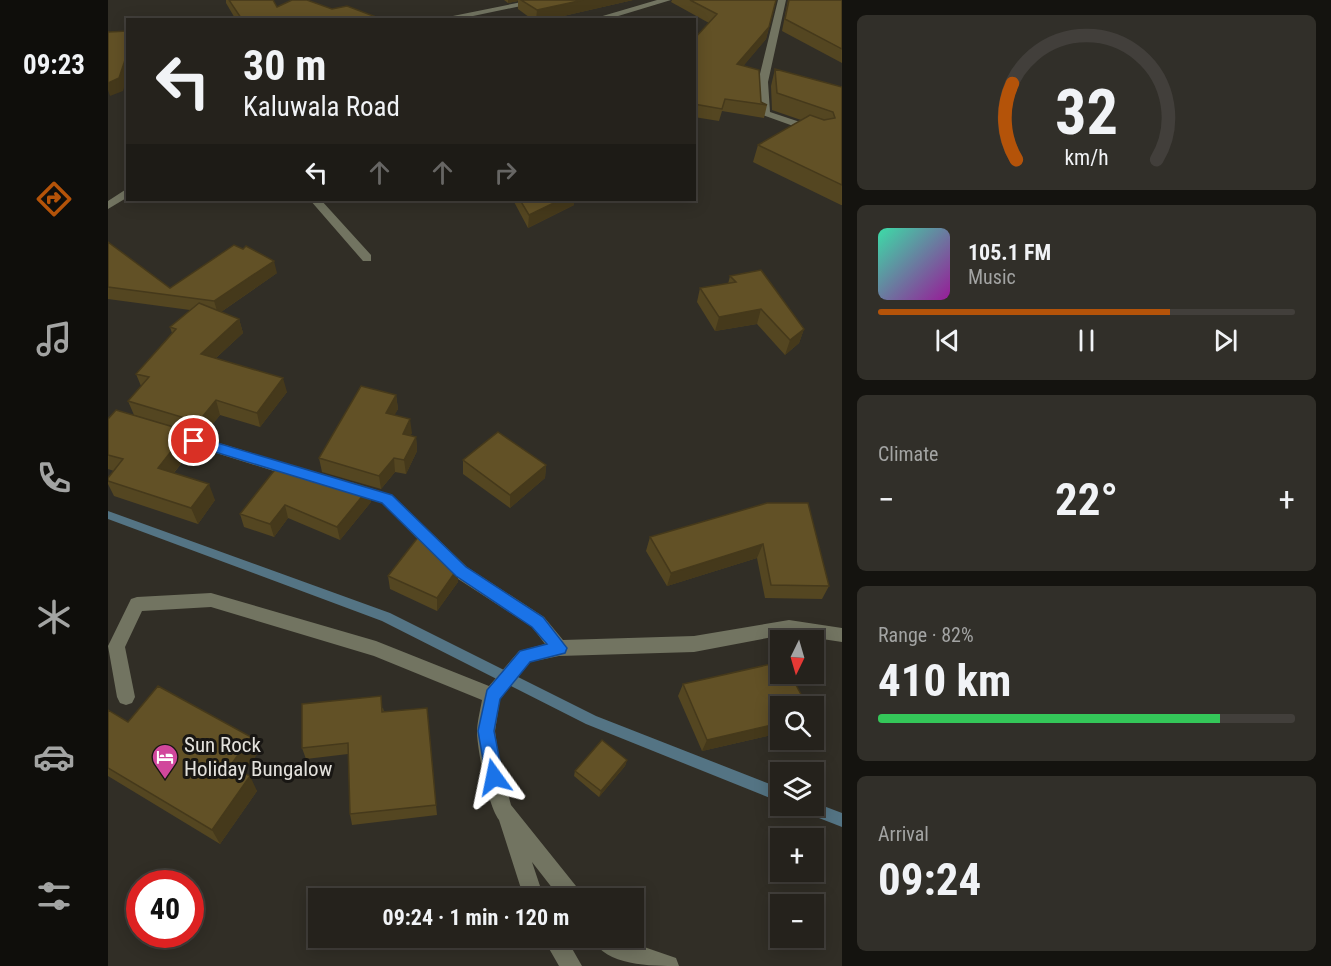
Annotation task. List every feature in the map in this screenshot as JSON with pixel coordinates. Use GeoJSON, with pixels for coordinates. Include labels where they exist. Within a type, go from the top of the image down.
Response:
{"type":"FeatureCollection","features":[{"type":"Feature","properties":{"kind":"street"},"geometry":{"type":"LineString","coordinates":[[448,18],[546,0]]}},
{"type":"Feature","properties":{"kind":"street"},"geometry":{"type":"LineString","coordinates":[[599,18],[650,2],[667,0]]}},
{"type":"Feature","properties":{"kind":"street"},"geometry":{"type":"LineString","coordinates":[[782,0],[762,82],[765,114],[823,133]]}},
{"type":"Feature","properties":{"kind":"street"},"geometry":{"type":"LineString","coordinates":[[108,206],[126,192]]}},
{"type":"Feature","properties":{"kind":"street"},"geometry":{"type":"LineString","coordinates":[[316,201],[367,258]]}},
{"type":"Feature","properties":{"kind":"street"},"geometry":{"type":"LineString","coordinates":[[153,428],[309,475]]}},
{"type":"Feature","properties":{"kind":"street"},"geometry":{"type":"LineString","coordinates":[[331,482],[387,499],[461,572],[538,622],[560,648]]}},
{"type":"Feature","properties":{"kind":"street"},"geometry":{"type":"LineString","coordinates":[[126,696],[116,647],[137,604],[212,600],[376,649],[496,691]]}},
{"type":"Feature","properties":{"kind":"street"},"geometry":{"type":"LineString","coordinates":[[530,888],[503,810],[490,761],[486,731],[496,691],[525,656],[560,648],[694,644],[789,627],[842,635]]}},
{"type":"Feature","properties":{"kind":"street"},"geometry":{"type":"LineString","coordinates":[[503,810],[565,888]]}},
{"type":"Feature","properties":{"kind":"street"},"geometry":{"type":"LineString","coordinates":[[560,948],[571,966]]}},
{"type":"Feature","properties":{"kind":"street"},"geometry":{"type":"LineString","coordinates":[[617,948],[668,966]]}},
{"type":"Feature","properties":{"kind":"building"},"geometry":{"type":"Polygon","coordinates":[[[229,0],[273,0],[277,7],[292,0],[307,0],[332,9],[347,6],[379,18],[241,18],[229,0]]]}},
{"type":"Feature","properties":{"kind":"building"},"geometry":{"type":"Polygon","coordinates":[[[521,0],[583,0],[537,10],[521,0]]]}},
{"type":"Feature","properties":{"kind":"building"},"geometry":{"type":"Polygon","coordinates":[[[690,0],[776,0],[769,27],[737,64],[759,70],[761,102],[767,105],[725,99],[722,109],[696,104],[696,37],[717,14],[690,0]]]}},
{"type":"Feature","properties":{"kind":"building"},"geometry":{"type":"Polygon","coordinates":[[[789,0],[842,0],[842,49],[785,19],[789,0]]]}},
{"type":"Feature","properties":{"kind":"building"},"geometry":{"type":"Polygon","coordinates":[[[126,31],[126,57],[119,78],[108,83],[108,32],[126,31]]]}},
{"type":"Feature","properties":{"kind":"building"},"geometry":{"type":"Polygon","coordinates":[[[775,69],[842,87],[842,185],[758,145],[810,115],[824,120],[835,118],[833,112],[777,93],[775,69]]]}},
{"type":"Feature","properties":{"kind":"building"},"geometry":{"type":"Polygon","coordinates":[[[521,201],[558,201],[529,215],[521,201]]]}},
{"type":"Feature","properties":{"kind":"building"},"geometry":{"type":"Polygon","coordinates":[[[108,242],[170,288],[234,245],[243,249],[246,246],[274,261],[214,301],[108,287],[108,242]]]}},
{"type":"Feature","properties":{"kind":"building"},"geometry":{"type":"Polygon","coordinates":[[[761,270],[804,329],[790,340],[761,309],[719,317],[700,288],[736,282],[730,276],[761,270]]]}},
{"type":"Feature","properties":{"kind":"building"},"geometry":{"type":"Polygon","coordinates":[[[199,303],[239,319],[201,354],[283,378],[257,413],[216,400],[198,422],[128,401],[149,377],[136,374],[176,329],[170,327],[199,303]]]}},
{"type":"Feature","properties":{"kind":"building"},"geometry":{"type":"Polygon","coordinates":[[[361,386],[396,395],[386,413],[410,419],[403,434],[416,437],[404,460],[394,458],[379,476],[319,458],[361,386]]]}},
{"type":"Feature","properties":{"kind":"building"},"geometry":{"type":"Polygon","coordinates":[[[116,410],[187,431],[158,468],[209,484],[191,508],[108,481],[123,459],[108,455],[108,419],[116,410]]]}},
{"type":"Feature","properties":{"kind":"building"},"geometry":{"type":"Polygon","coordinates":[[[498,432],[546,465],[510,495],[463,460],[498,432]]]}},
{"type":"Feature","properties":{"kind":"building"},"geometry":{"type":"Polygon","coordinates":[[[281,462],[369,488],[337,527],[285,505],[270,524],[240,514],[281,462]]]}},
{"type":"Feature","properties":{"kind":"building"},"geometry":{"type":"Polygon","coordinates":[[[767,503],[808,503],[829,586],[771,585],[763,544],[671,573],[650,537],[767,503]]]}},
{"type":"Feature","properties":{"kind":"building"},"geometry":{"type":"Polygon","coordinates":[[[419,536],[458,568],[437,598],[388,576],[419,536]]]}},
{"type":"Feature","properties":{"kind":"building"},"geometry":{"type":"Polygon","coordinates":[[[770,664],[770,684],[795,684],[802,696],[770,696],[770,725],[707,740],[683,684],[770,664]]]}},
{"type":"Feature","properties":{"kind":"building"},"geometry":{"type":"Polygon","coordinates":[[[158,686],[251,737],[230,766],[250,776],[212,830],[108,768],[108,710],[128,722],[158,686]]]}},
{"type":"Feature","properties":{"kind":"building"},"geometry":{"type":"Polygon","coordinates":[[[381,696],[382,712],[427,708],[436,805],[350,814],[348,743],[302,748],[302,704],[381,696]]]}},
{"type":"Feature","properties":{"kind":"building"},"geometry":{"type":"Polygon","coordinates":[[[602,740],[627,760],[601,791],[575,771],[602,740]]]}},
{"type":"Feature","properties":{"kind":"waterway"},"geometry":{"type":"LineString","coordinates":[[108,515],[386,617],[591,720],[770,791]]}},
{"type":"Feature","properties":{"kind":"waterway"},"geometry":{"type":"LineString","coordinates":[[824,813],[842,820]]}},
{"type":"Feature","properties":{"kind":"place","name":"Sun Rock Holiday Bungalow"},"geometry":{"type":"Point","coordinates":[165,780]}},
{"type":"Feature","properties":{"kind":"route"},"geometry":{"type":"LineString","coordinates":[[194,441],[387,499],[461,572],[538,622],[560,648],[525,656],[492,696],[486,731],[494,777]]}}]}
